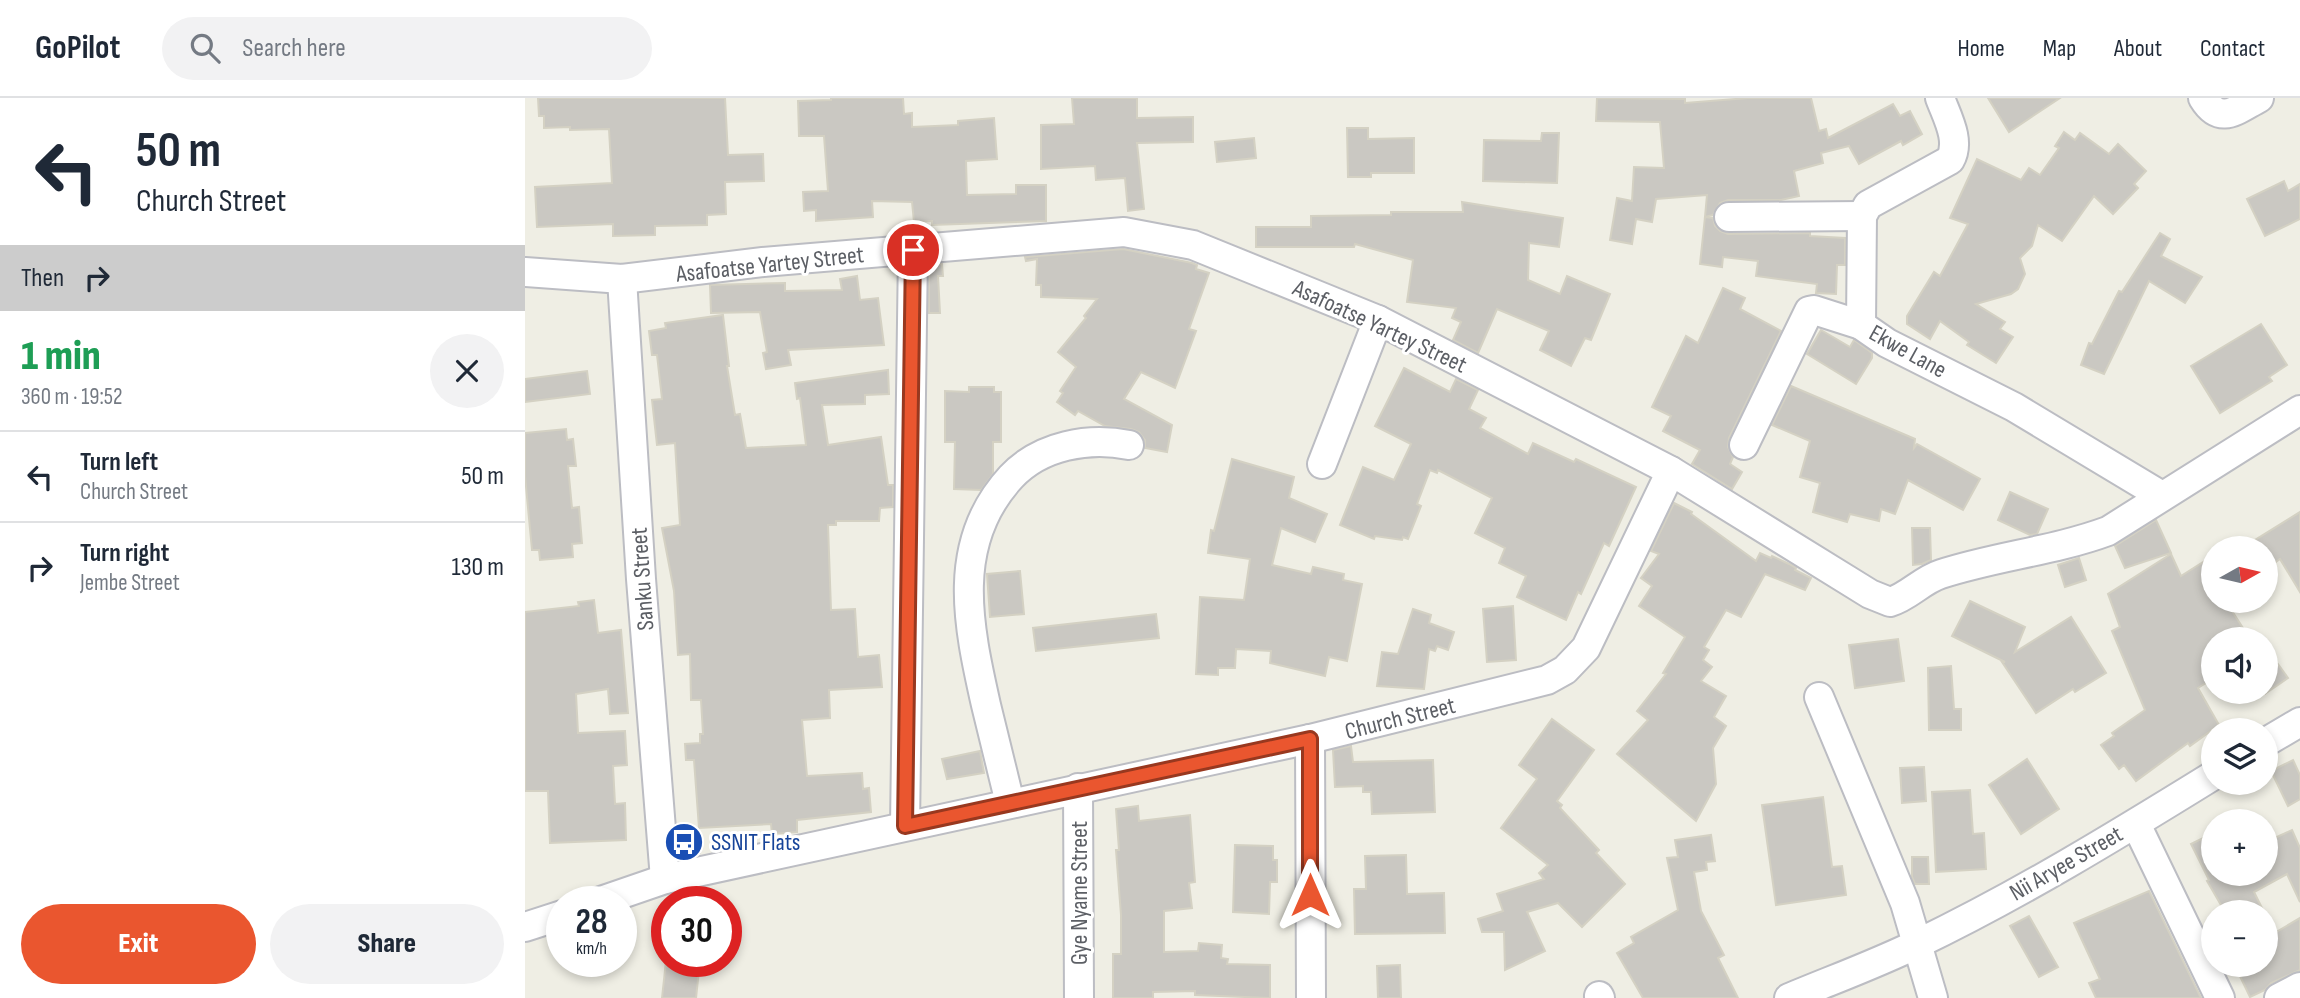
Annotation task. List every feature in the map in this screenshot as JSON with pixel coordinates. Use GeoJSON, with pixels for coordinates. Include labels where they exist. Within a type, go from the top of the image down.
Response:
{"type":"FeatureCollection","features":[{"type":"Feature","properties":{"kind":"street"},"geometry":{"type":"LineString","coordinates":[[1729,217],[1861,216],[1867,205],[1950,160],[1955,151],[1954,137],[1940,98]]}},
{"type":"Feature","properties":{"kind":"street"},"geometry":{"type":"LineString","coordinates":[[2203,98],[2211,111],[2219,115],[2235,111],[2259,98]]}},
{"type":"Feature","properties":{"kind":"street","name":"Ekwe Lane"},"geometry":{"type":"LineString","coordinates":[[1861,216],[1861,325],[1888,342],[2014,407],[2162,496]]}},
{"type":"Feature","properties":{"kind":"street","name":"Asafoatse Yartey Street"},"geometry":{"type":"LineString","coordinates":[[525,272],[622,279],[763,262],[1124,232],[1193,245],[1378,320],[1671,471],[1870,594],[1890,602],[1938,575],[1984,561],[2090,538],[2108,531],[2162,496]]}},
{"type":"Feature","properties":{"kind":"street"},"geometry":{"type":"LineString","coordinates":[[905,826],[913,250]]}},
{"type":"Feature","properties":{"kind":"street","name":"Sanku Street"},"geometry":{"type":"LineString","coordinates":[[622,279],[641,579],[665,879]]}},
{"type":"Feature","properties":{"kind":"street"},"geometry":{"type":"LineString","coordinates":[[1744,444],[1809,311],[1814,310],[1861,325]]}},
{"type":"Feature","properties":{"kind":"street"},"geometry":{"type":"LineString","coordinates":[[1322,464],[1378,320]]}},
{"type":"Feature","properties":{"kind":"street"},"geometry":{"type":"LineString","coordinates":[[2162,496],[2300,410]]}},
{"type":"Feature","properties":{"kind":"street"},"geometry":{"type":"LineString","coordinates":[[1010,803],[971,634],[967,590],[971,559],[982,519],[1002,488],[1020,467],[1042,454],[1084,442],[1109,442],[1129,446]]}},
{"type":"Feature","properties":{"kind":"street","name":"Church Street"},"geometry":{"type":"LineString","coordinates":[[637,889],[665,879],[1310,739],[1547,680],[1565,670],[1586,648],[1671,471]]}},
{"type":"Feature","properties":{"kind":"street"},"geometry":{"type":"LineString","coordinates":[[1819,697],[1905,903],[1933,998]]}},
{"type":"Feature","properties":{"kind":"street"},"geometry":{"type":"LineString","coordinates":[[2278,736],[2300,722]]}},
{"type":"Feature","properties":{"kind":"street"},"geometry":{"type":"LineString","coordinates":[[1310,739],[1311,998]]}},
{"type":"Feature","properties":{"kind":"street","name":"Nii Aryee Street"},"geometry":{"type":"LineString","coordinates":[[1789,998],[1916,945],[1972,916],[2136,824],[2201,783]]}},
{"type":"Feature","properties":{"kind":"street","name":"Gye Nyame Street"},"geometry":{"type":"LineString","coordinates":[[1078,788],[1079,998]]}},
{"type":"Feature","properties":{"kind":"street"},"geometry":{"type":"LineString","coordinates":[[2136,824],[2220,998]]}},
{"type":"Feature","properties":{"kind":"street"},"geometry":{"type":"LineString","coordinates":[[525,928],[546,921]]}},
{"type":"Feature","properties":{"kind":"street"},"geometry":{"type":"LineString","coordinates":[[2279,998],[2300,987]]}},
{"type":"Feature","properties":{"kind":"building"},"geometry":{"type":"Polygon","coordinates":[[[538,98],[725,98],[728,155],[763,154],[764,181],[725,182],[726,214],[707,215],[707,225],[655,226],[655,235],[613,236],[613,224],[537,227],[535,187],[612,183],[609,129],[544,128],[544,116],[539,116],[538,98]]]}},
{"type":"Feature","properties":{"kind":"building"},"geometry":{"type":"Polygon","coordinates":[[[903,98],[904,114],[912,113],[912,127],[958,125],[958,121],[994,118],[997,159],[966,161],[967,195],[1016,194],[1016,185],[1046,185],[1046,221],[932,225],[932,221],[914,222],[912,202],[872,201],[873,217],[816,221],[816,210],[804,211],[803,192],[828,191],[824,136],[799,136],[798,101],[903,98]]]}},
{"type":"Feature","properties":{"kind":"building"},"geometry":{"type":"Polygon","coordinates":[[[1072,98],[1137,98],[1137,118],[1193,117],[1193,142],[1137,143],[1144,209],[1128,211],[1125,178],[1096,180],[1095,166],[1041,169],[1041,125],[1074,124],[1072,98]]]}},
{"type":"Feature","properties":{"kind":"building"},"geometry":{"type":"Polygon","coordinates":[[[1597,98],[1685,99],[1685,103],[1748,98],[1811,98],[1819,131],[1826,129],[1828,138],[1893,104],[1900,116],[1910,111],[1922,134],[1903,145],[1901,141],[1859,164],[1849,146],[1821,153],[1823,163],[1794,171],[1799,196],[1781,200],[1728,200],[1720,203],[1713,215],[1705,217],[1707,195],[1656,199],[1652,222],[1636,219],[1632,244],[1610,240],[1617,198],[1632,201],[1634,167],[1664,168],[1660,122],[1596,121],[1597,98]]]}},
{"type":"Feature","properties":{"kind":"building"},"geometry":{"type":"Polygon","coordinates":[[[1988,98],[2060,98],[2009,132],[1988,98]]]}},
{"type":"Feature","properties":{"kind":"building"},"geometry":{"type":"Polygon","coordinates":[[[1347,128],[1368,128],[1368,139],[1414,138],[1414,173],[1371,173],[1371,177],[1348,177],[1347,128]]]}},
{"type":"Feature","properties":{"kind":"building"},"geometry":{"type":"Polygon","coordinates":[[[2064,132],[2075,140],[2080,133],[2109,154],[2118,144],[2146,171],[2134,184],[2138,188],[2113,214],[2094,196],[2062,241],[2038,225],[2032,246],[2020,258],[2025,274],[2018,289],[2011,294],[1976,304],[2005,322],[2000,329],[2013,337],[1996,363],[1967,345],[1969,342],[1940,321],[1930,339],[1907,324],[1907,316],[1934,272],[1940,276],[1968,224],[1950,218],[1977,159],[2021,180],[2029,168],[2040,175],[2059,148],[2055,146],[2064,132]]]}},
{"type":"Feature","properties":{"kind":"building"},"geometry":{"type":"Polygon","coordinates":[[[1542,133],[1559,133],[1557,183],[1483,181],[1484,140],[1541,141],[1542,133]]]}},
{"type":"Feature","properties":{"kind":"building"},"geometry":{"type":"Polygon","coordinates":[[[1254,138],[1256,158],[1217,162],[1215,142],[1254,138]]]}},
{"type":"Feature","properties":{"kind":"building"},"geometry":{"type":"Polygon","coordinates":[[[2284,181],[2288,191],[2300,184],[2300,219],[2265,236],[2247,199],[2284,181]]]}},
{"type":"Feature","properties":{"kind":"building"},"geometry":{"type":"Polygon","coordinates":[[[1462,202],[1563,218],[1559,247],[1529,243],[1528,280],[1560,294],[1567,276],[1610,294],[1591,340],[1585,338],[1571,366],[1540,350],[1549,331],[1497,309],[1478,353],[1453,340],[1461,322],[1452,318],[1456,308],[1407,302],[1413,260],[1355,244],[1354,247],[1256,247],[1256,227],[1311,227],[1311,216],[1463,212],[1462,202]]]}},
{"type":"Feature","properties":{"kind":"building"},"geometry":{"type":"Polygon","coordinates":[[[1705,217],[1713,218],[1715,226],[1728,234],[1810,233],[1810,236],[1845,238],[1845,265],[1837,265],[1836,294],[1816,293],[1817,284],[1756,276],[1758,261],[1723,257],[1722,267],[1700,264],[1705,217]]]}},
{"type":"Feature","properties":{"kind":"building"},"geometry":{"type":"Polygon","coordinates":[[[2160,233],[2170,239],[2161,256],[2202,277],[2185,303],[2149,281],[2104,374],[2081,365],[2089,343],[2092,344],[2119,291],[2122,292],[2160,233]]]}},
{"type":"Feature","properties":{"kind":"building"},"geometry":{"type":"Polygon","coordinates":[[[1123,249],[1192,263],[1197,265],[1196,269],[1209,273],[1189,329],[1196,331],[1175,388],[1141,372],[1124,399],[1172,425],[1167,452],[1145,448],[1145,440],[1139,432],[1105,426],[1078,411],[1075,415],[1057,402],[1063,393],[1060,391],[1076,367],[1058,352],[1086,318],[1084,316],[1097,299],[1041,297],[1041,285],[1036,285],[1037,259],[1026,261],[1025,257],[1123,249]]]}},
{"type":"Feature","properties":{"kind":"building"},"geometry":{"type":"Polygon","coordinates":[[[942,264],[943,276],[938,276],[940,313],[929,313],[929,265],[942,264]]]}},
{"type":"Feature","properties":{"kind":"building"},"geometry":{"type":"Polygon","coordinates":[[[857,276],[860,300],[878,298],[884,345],[788,350],[791,365],[766,369],[763,353],[767,352],[760,312],[711,313],[710,285],[785,283],[785,291],[842,290],[840,279],[857,276]]]}},
{"type":"Feature","properties":{"kind":"building"},"geometry":{"type":"Polygon","coordinates":[[[1723,288],[1745,298],[1740,309],[1781,331],[1729,438],[1728,447],[1733,457],[1730,464],[1742,472],[1732,489],[1692,464],[1700,450],[1663,431],[1671,416],[1652,407],[1686,336],[1698,343],[1723,288]]]}},
{"type":"Feature","properties":{"kind":"building"},"geometry":{"type":"Polygon","coordinates":[[[723,315],[727,366],[735,415],[740,414],[746,448],[806,445],[800,398],[797,399],[795,383],[888,370],[889,394],[865,395],[865,404],[822,405],[828,445],[881,437],[888,485],[893,485],[893,507],[880,508],[879,521],[836,521],[836,525],[828,525],[831,610],[855,609],[858,657],[879,655],[882,687],[829,690],[830,718],[802,720],[807,776],[862,773],[863,789],[869,788],[871,812],[797,820],[797,832],[772,834],[771,824],[699,828],[694,760],[686,760],[685,744],[700,743],[700,734],[703,734],[701,700],[691,700],[690,654],[678,655],[674,591],[662,528],[680,525],[675,443],[657,445],[652,400],[662,399],[657,355],[652,355],[649,331],[666,328],[665,323],[723,315]]]}},
{"type":"Feature","properties":{"kind":"building"},"geometry":{"type":"Polygon","coordinates":[[[2261,324],[2287,365],[2269,377],[2272,381],[2220,413],[2191,366],[2261,324]]]}},
{"type":"Feature","properties":{"kind":"building"},"geometry":{"type":"Polygon","coordinates":[[[1821,330],[1850,347],[1854,340],[1872,353],[1872,358],[1856,384],[1807,354],[1821,330]]]}},
{"type":"Feature","properties":{"kind":"building"},"geometry":{"type":"Polygon","coordinates":[[[1404,368],[1450,392],[1456,379],[1478,390],[1469,409],[1486,418],[1480,428],[1528,454],[1533,443],[1574,462],[1576,459],[1636,487],[1609,546],[1604,543],[1566,620],[1517,597],[1526,576],[1499,563],[1505,548],[1475,533],[1492,498],[1438,470],[1437,473],[1430,470],[1417,504],[1421,506],[1408,539],[1375,536],[1374,539],[1340,525],[1363,467],[1394,480],[1411,444],[1375,426],[1404,368]]]}},
{"type":"Feature","properties":{"kind":"building"},"geometry":{"type":"Polygon","coordinates":[[[587,371],[590,394],[525,402],[525,379],[587,371]]]}},
{"type":"Feature","properties":{"kind":"building"},"geometry":{"type":"Polygon","coordinates":[[[1791,386],[1915,439],[1914,448],[1917,444],[1980,479],[1963,510],[1908,480],[1895,514],[1881,509],[1879,521],[1850,514],[1847,522],[1813,512],[1820,483],[1800,477],[1810,441],[1772,425],[1791,386]]]}},
{"type":"Feature","properties":{"kind":"building"},"geometry":{"type":"Polygon","coordinates":[[[969,387],[994,387],[994,392],[1001,392],[1001,442],[993,442],[993,474],[981,490],[954,489],[955,442],[945,442],[945,391],[969,392],[969,387]]]}},
{"type":"Feature","properties":{"kind":"building"},"geometry":{"type":"Polygon","coordinates":[[[566,429],[567,440],[573,439],[576,466],[568,466],[572,508],[579,507],[582,543],[572,544],[573,557],[540,560],[539,550],[532,550],[525,476],[525,433],[566,429]]]}},
{"type":"Feature","properties":{"kind":"building"},"geometry":{"type":"Polygon","coordinates":[[[1232,459],[1294,477],[1289,498],[1327,514],[1315,542],[1281,528],[1272,565],[1311,574],[1313,567],[1344,574],[1343,580],[1362,584],[1347,661],[1329,657],[1325,676],[1270,663],[1271,651],[1236,649],[1235,668],[1218,668],[1218,675],[1196,674],[1200,597],[1244,600],[1250,559],[1208,553],[1211,530],[1214,531],[1232,459]]]}},
{"type":"Feature","properties":{"kind":"building"},"geometry":{"type":"Polygon","coordinates":[[[2010,492],[2048,509],[2037,534],[2030,535],[1998,520],[2010,492]]]}},
{"type":"Feature","properties":{"kind":"building"},"geometry":{"type":"Polygon","coordinates":[[[1674,503],[1692,512],[1691,514],[1756,561],[1760,553],[1771,558],[1772,556],[1811,578],[1805,590],[1765,574],[1741,617],[1726,610],[1704,647],[1709,650],[1703,660],[1712,667],[1701,681],[1726,696],[1714,717],[1726,726],[1713,748],[1716,784],[1696,821],[1617,754],[1648,720],[1637,711],[1666,674],[1663,673],[1685,637],[1639,606],[1652,586],[1641,578],[1659,554],[1651,551],[1674,503]]]}},
{"type":"Feature","properties":{"kind":"building"},"geometry":{"type":"Polygon","coordinates":[[[2300,512],[2300,592],[2279,560],[2279,536],[2261,536],[2300,512]]]}},
{"type":"Feature","properties":{"kind":"building"},"geometry":{"type":"Polygon","coordinates":[[[2156,520],[2171,553],[2125,568],[2115,546],[2156,520]]]}},
{"type":"Feature","properties":{"kind":"building"},"geometry":{"type":"Polygon","coordinates":[[[1912,528],[1930,528],[1931,560],[1922,564],[1913,565],[1912,528]]]}},
{"type":"Feature","properties":{"kind":"building"},"geometry":{"type":"Polygon","coordinates":[[[2171,554],[2181,576],[2201,563],[2201,613],[2233,613],[2242,627],[2201,627],[2201,686],[2198,688],[2201,704],[2207,704],[2215,718],[2201,718],[2201,738],[2190,746],[2188,743],[2136,781],[2124,765],[2119,769],[2101,745],[2114,736],[2112,733],[2145,710],[2112,631],[2120,627],[2108,594],[2171,554]]]}},
{"type":"Feature","properties":{"kind":"building"},"geometry":{"type":"Polygon","coordinates":[[[2079,558],[2086,580],[2065,587],[2058,565],[2079,558]]]}},
{"type":"Feature","properties":{"kind":"building"},"geometry":{"type":"Polygon","coordinates":[[[1020,571],[1024,614],[990,617],[987,574],[1020,571]]]}},
{"type":"Feature","properties":{"kind":"building"},"geometry":{"type":"Polygon","coordinates":[[[594,600],[598,633],[621,630],[628,713],[610,714],[608,689],[576,694],[578,733],[625,731],[627,765],[613,766],[615,804],[625,803],[626,840],[550,843],[548,791],[525,791],[525,612],[579,606],[578,602],[594,600]]]}},
{"type":"Feature","properties":{"kind":"building"},"geometry":{"type":"Polygon","coordinates":[[[1970,601],[2025,627],[2015,652],[2071,617],[2106,673],[2075,692],[2073,689],[2036,713],[2002,662],[2005,662],[1952,636],[1970,601]]]}},
{"type":"Feature","properties":{"kind":"building"},"geometry":{"type":"Polygon","coordinates":[[[1513,606],[1516,660],[1487,662],[1483,609],[1513,606]]]}},
{"type":"Feature","properties":{"kind":"building"},"geometry":{"type":"Polygon","coordinates":[[[1413,609],[1431,615],[1429,623],[1454,632],[1448,650],[1437,646],[1435,651],[1429,649],[1424,689],[1377,686],[1382,652],[1398,654],[1413,609]]]}},
{"type":"Feature","properties":{"kind":"building"},"geometry":{"type":"Polygon","coordinates":[[[1156,614],[1159,638],[1036,651],[1033,628],[1156,614]]]}},
{"type":"Feature","properties":{"kind":"building"},"geometry":{"type":"Polygon","coordinates":[[[1898,639],[1904,681],[1855,688],[1849,645],[1898,639]]]}},
{"type":"Feature","properties":{"kind":"building"},"geometry":{"type":"Polygon","coordinates":[[[2278,664],[2288,678],[2278,685],[2278,664]]]}},
{"type":"Feature","properties":{"kind":"building"},"geometry":{"type":"Polygon","coordinates":[[[1951,666],[1954,709],[1961,709],[1961,730],[1929,730],[1928,668],[1951,666]]]}},
{"type":"Feature","properties":{"kind":"building"},"geometry":{"type":"Polygon","coordinates":[[[1552,719],[1594,750],[1557,801],[1562,805],[1560,808],[1599,850],[1596,853],[1625,884],[1582,927],[1558,903],[1527,912],[1545,951],[1505,970],[1504,932],[1482,932],[1478,919],[1503,911],[1497,894],[1544,879],[1539,873],[1548,865],[1501,828],[1537,779],[1519,765],[1552,719]]]}},
{"type":"Feature","properties":{"kind":"building"},"geometry":{"type":"Polygon","coordinates":[[[1351,746],[1353,762],[1433,760],[1435,812],[1372,814],[1371,792],[1363,792],[1363,786],[1335,787],[1333,750],[1351,746]]]}},
{"type":"Feature","properties":{"kind":"building"},"geometry":{"type":"Polygon","coordinates":[[[980,751],[984,773],[947,779],[942,759],[980,751]]]}},
{"type":"Feature","properties":{"kind":"building"},"geometry":{"type":"Polygon","coordinates":[[[2027,759],[2059,809],[2021,834],[1989,785],[2027,759]]]}},
{"type":"Feature","properties":{"kind":"building"},"geometry":{"type":"Polygon","coordinates":[[[2293,760],[2300,775],[2300,799],[2288,806],[2278,785],[2278,768],[2293,760]]]}},
{"type":"Feature","properties":{"kind":"building"},"geometry":{"type":"Polygon","coordinates":[[[1924,767],[1926,801],[1902,803],[1900,768],[1924,767]]]}},
{"type":"Feature","properties":{"kind":"building"},"geometry":{"type":"Polygon","coordinates":[[[1970,790],[1973,834],[1984,833],[1986,869],[1936,872],[1932,792],[1970,790]]]}},
{"type":"Feature","properties":{"kind":"building"},"geometry":{"type":"Polygon","coordinates":[[[1823,797],[1832,867],[1842,866],[1846,895],[1776,905],[1762,805],[1823,797]]]}},
{"type":"Feature","properties":{"kind":"building"},"geometry":{"type":"Polygon","coordinates":[[[1138,806],[1139,821],[1190,815],[1195,882],[1189,883],[1192,908],[1164,911],[1164,952],[1198,951],[1199,943],[1222,945],[1221,958],[1228,959],[1227,964],[1270,965],[1270,998],[1195,995],[1195,991],[1153,992],[1153,998],[1113,998],[1113,954],[1121,954],[1116,809],[1138,806]]]}},
{"type":"Feature","properties":{"kind":"building"},"geometry":{"type":"Polygon","coordinates":[[[2292,830],[2300,848],[2300,902],[2287,874],[2278,879],[2278,836],[2292,830]]]}},
{"type":"Feature","properties":{"kind":"building"},"geometry":{"type":"Polygon","coordinates":[[[1711,835],[1715,861],[1706,862],[1707,870],[1694,872],[1701,911],[1724,955],[1718,958],[1738,998],[1643,998],[1617,953],[1634,943],[1631,937],[1678,910],[1667,858],[1678,857],[1675,840],[1711,835]]]}},
{"type":"Feature","properties":{"kind":"building"},"geometry":{"type":"Polygon","coordinates":[[[699,836],[700,853],[680,854],[678,837],[699,836]]]}},
{"type":"Feature","properties":{"kind":"building"},"geometry":{"type":"Polygon","coordinates":[[[2201,839],[2201,864],[2191,844],[2201,839]]]}},
{"type":"Feature","properties":{"kind":"building"},"geometry":{"type":"Polygon","coordinates":[[[1235,845],[1273,846],[1273,860],[1277,860],[1277,882],[1270,882],[1269,914],[1233,912],[1235,845]]]}},
{"type":"Feature","properties":{"kind":"building"},"geometry":{"type":"Polygon","coordinates":[[[1406,855],[1407,894],[1444,893],[1445,933],[1355,934],[1354,889],[1366,889],[1365,856],[1406,855]]]}},
{"type":"Feature","properties":{"kind":"building"},"geometry":{"type":"Polygon","coordinates":[[[1912,857],[1928,857],[1929,884],[1915,884],[1912,877],[1912,857]]]}},
{"type":"Feature","properties":{"kind":"building"},"geometry":{"type":"Polygon","coordinates":[[[2210,886],[2265,886],[2254,892],[2258,900],[2218,900],[2210,886]]]}},
{"type":"Feature","properties":{"kind":"building"},"geometry":{"type":"Polygon","coordinates":[[[2149,891],[2201,998],[2096,998],[2089,983],[2100,979],[2074,923],[2149,891]]]}},
{"type":"Feature","properties":{"kind":"building"},"geometry":{"type":"Polygon","coordinates":[[[2029,916],[2058,967],[2039,977],[2010,926],[2029,916]]]}},
{"type":"Feature","properties":{"kind":"building"},"geometry":{"type":"Polygon","coordinates":[[[2300,918],[2300,970],[2271,983],[2265,990],[2250,997],[2240,977],[2278,977],[2278,931],[2300,918]]]}},
{"type":"Feature","properties":{"kind":"building"},"geometry":{"type":"Polygon","coordinates":[[[1400,965],[1401,998],[1378,998],[1377,966],[1400,965]]]}},
{"type":"Feature","properties":{"kind":"building"},"geometry":{"type":"Polygon","coordinates":[[[664,977],[698,977],[696,998],[662,998],[664,977]]]}},
{"type":"Feature","properties":{"kind":"place","name":"SSNIT Flats"},"geometry":{"type":"Point","coordinates":[684,842]}},
{"type":"Feature","properties":{"kind":"route"},"geometry":{"type":"LineString","coordinates":[[913,250],[905,826],[1310,739],[1310,895]]}}]}
